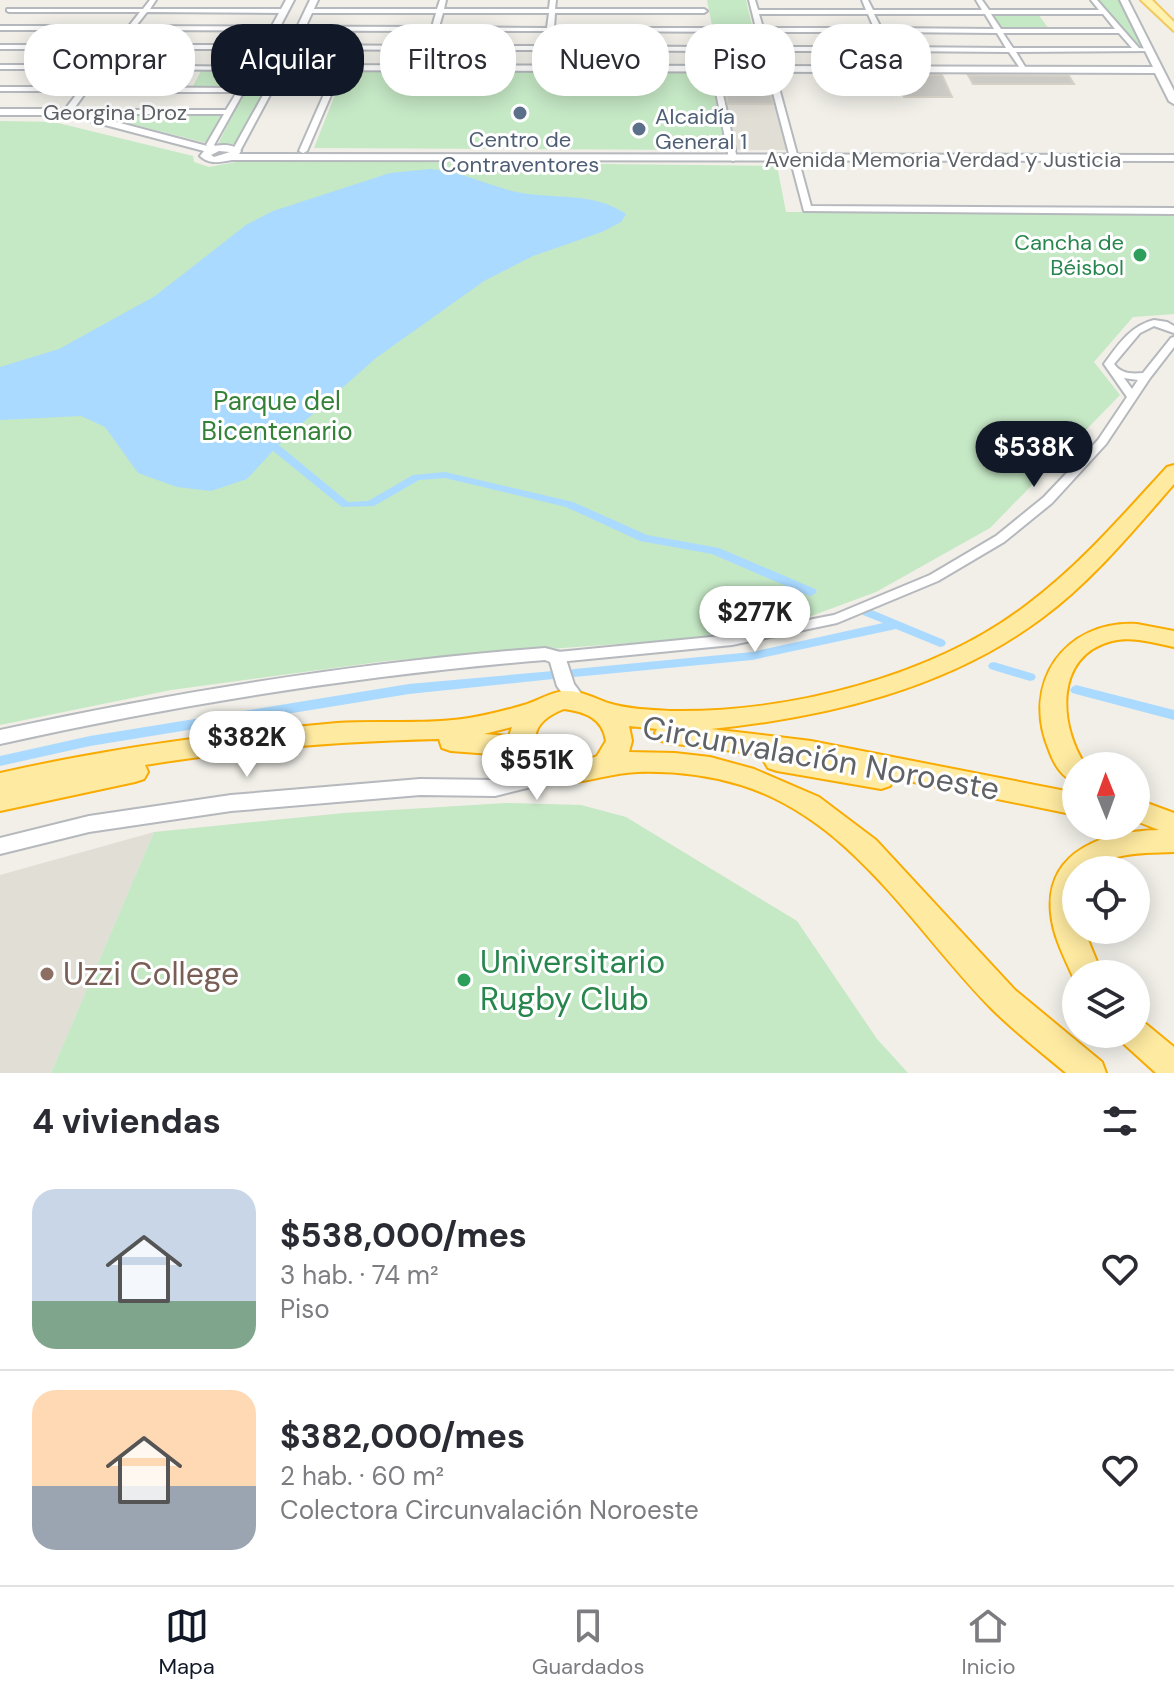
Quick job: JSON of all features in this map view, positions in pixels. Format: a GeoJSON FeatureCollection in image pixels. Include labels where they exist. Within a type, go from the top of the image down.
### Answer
{"type":"FeatureCollection","features":[{"type":"Feature","properties":{"kind":"highway"},"geometry":{"type":"LineString","coordinates":[[0,784],[73,767],[221,743],[347,732],[468,728],[541,708],[571,691],[610,716],[702,721],[866,694],[910,680],[975,650],[1033,614],[1090,563],[1174,471]]}},
{"type":"Feature","properties":{"kind":"highway"},"geometry":{"type":"LineString","coordinates":[[1062,755],[1052,720],[1055,689],[1068,661],[1084,645],[1113,633],[1133,632],[1174,639]]}},
{"type":"Feature","properties":{"kind":"highway"},"geometry":{"type":"LineString","coordinates":[[541,708],[521,734],[523,750],[533,762],[560,773],[590,771],[608,759],[619,740],[610,716]]}},
{"type":"Feature","properties":{"kind":"highway","name":"Circunvalación Noroeste"},"geometry":{"type":"LineString","coordinates":[[610,716],[649,731],[825,753],[1062,801]]}},
{"type":"Feature","properties":{"kind":"highway"},"geometry":{"type":"LineString","coordinates":[[0,800],[120,774],[282,751],[463,740],[523,750]]}},
{"type":"Feature","properties":{"kind":"highway","name":"Circunvalación Noroeste"},"geometry":{"type":"LineString","coordinates":[[608,759],[649,747],[737,754],[1062,815]]}},
{"type":"Feature","properties":{"kind":"highway"},"geometry":{"type":"LineString","coordinates":[[608,759],[714,768],[782,789],[818,809],[849,830],[1004,1000],[1090,1073]]}},
{"type":"Feature","properties":{"kind":"highway"},"geometry":{"type":"LineString","coordinates":[[1150,815],[1174,824]]}},
{"type":"Feature","properties":{"kind":"highway"},"geometry":{"type":"LineString","coordinates":[[1150,820],[1174,824]]}},
{"type":"Feature","properties":{"kind":"highway"},"geometry":{"type":"LineString","coordinates":[[1150,833],[1174,839]]}},
{"type":"Feature","properties":{"kind":"highway"},"geometry":{"type":"LineString","coordinates":[[1081,960],[1064,920],[1063,895],[1080,863],[1101,850],[1125,842],[1174,839]]}},
{"type":"Feature","properties":{"kind":"highway"},"geometry":{"type":"LineString","coordinates":[[1150,1047],[1174,1068]]}},
{"type":"Feature","properties":{"kind":"main road"},"geometry":{"type":"LineString","coordinates":[[1146,0],[1174,28]]}},
{"type":"Feature","properties":{"kind":"main road"},"geometry":{"type":"LineString","coordinates":[[1161,0],[1174,22]]}},
{"type":"Feature","properties":{"kind":"street"},"geometry":{"type":"LineString","coordinates":[[0,19],[19,0]]}},
{"type":"Feature","properties":{"kind":"street"},"geometry":{"type":"LineString","coordinates":[[134,24],[153,0]]}},
{"type":"Feature","properties":{"kind":"street"},"geometry":{"type":"LineString","coordinates":[[277,24],[290,0]]}},
{"type":"Feature","properties":{"kind":"street"},"geometry":{"type":"LineString","coordinates":[[302,24],[314,0]]}},
{"type":"Feature","properties":{"kind":"street"},"geometry":{"type":"LineString","coordinates":[[389,11],[393,0]]}},
{"type":"Feature","properties":{"kind":"street"},"geometry":{"type":"LineString","coordinates":[[436,24],[443,0]]}},
{"type":"Feature","properties":{"kind":"street"},"geometry":{"type":"LineString","coordinates":[[551,24],[553,0]]}},
{"type":"Feature","properties":{"kind":"street"},"geometry":{"type":"LineString","coordinates":[[702,0],[707,24]]}},
{"type":"Feature","properties":{"kind":"street"},"geometry":{"type":"LineString","coordinates":[[752,0],[758,24]]}},
{"type":"Feature","properties":{"kind":"street"},"geometry":{"type":"LineString","coordinates":[[865,0],[875,24]]}},
{"type":"Feature","properties":{"kind":"street"},"geometry":{"type":"LineString","coordinates":[[979,0],[1024,70]]}},
{"type":"Feature","properties":{"kind":"street"},"geometry":{"type":"LineString","coordinates":[[1094,0],[1137,50]]}},
{"type":"Feature","properties":{"kind":"street"},"geometry":{"type":"LineString","coordinates":[[1124,0],[1174,101]]}},
{"type":"Feature","properties":{"kind":"street"},"geometry":{"type":"LineString","coordinates":[[9,10],[284,11]]}},
{"type":"Feature","properties":{"kind":"street"},"geometry":{"type":"LineString","coordinates":[[309,11],[704,11]]}},
{"type":"Feature","properties":{"kind":"street"},"geometry":{"type":"LineString","coordinates":[[755,12],[1104,12]]}},
{"type":"Feature","properties":{"kind":"street"},"geometry":{"type":"LineString","coordinates":[[1040,12],[1054,30]]}},
{"type":"Feature","properties":{"kind":"street"},"geometry":{"type":"LineString","coordinates":[[0,28],[24,28]]}},
{"type":"Feature","properties":{"kind":"street"},"geometry":{"type":"LineString","coordinates":[[931,30],[1120,31]]}},
{"type":"Feature","properties":{"kind":"street"},"geometry":{"type":"LineString","coordinates":[[0,47],[24,47]]}},
{"type":"Feature","properties":{"kind":"street"},"geometry":{"type":"LineString","coordinates":[[931,49],[1149,50]]}},
{"type":"Feature","properties":{"kind":"street"},"geometry":{"type":"LineString","coordinates":[[0,67],[24,67]]}},
{"type":"Feature","properties":{"kind":"street"},"geometry":{"type":"LineString","coordinates":[[195,68],[211,68]]}},
{"type":"Feature","properties":{"kind":"street"},"geometry":{"type":"LineString","coordinates":[[195,78],[201,68]]}},
{"type":"Feature","properties":{"kind":"street"},"geometry":{"type":"LineString","coordinates":[[931,69],[1159,70]]}},
{"type":"Feature","properties":{"kind":"street"},"geometry":{"type":"LineString","coordinates":[[0,89],[24,89]]}},
{"type":"Feature","properties":{"kind":"street"},"geometry":{"type":"LineString","coordinates":[[63,115],[78,96]]}},
{"type":"Feature","properties":{"kind":"street"},"geometry":{"type":"LineString","coordinates":[[211,151],[210,145],[238,96]]}},
{"type":"Feature","properties":{"kind":"street"},"geometry":{"type":"LineString","coordinates":[[235,153],[266,96]]}},
{"type":"Feature","properties":{"kind":"street"},"geometry":{"type":"LineString","coordinates":[[303,151],[327,96]]}},
{"type":"Feature","properties":{"kind":"street"},"geometry":{"type":"LineString","coordinates":[[720,96],[732,156]]}},
{"type":"Feature","properties":{"kind":"street"},"geometry":{"type":"LineString","coordinates":[[777,96],[806,205],[814,210],[1174,211]]}},
{"type":"Feature","properties":{"kind":"street","name":"Georgina Droz"},"geometry":{"type":"LineString","coordinates":[[0,114],[229,112]]}},
{"type":"Feature","properties":{"kind":"street","name":"Avenida Memoria Verdad y Justicia"},"geometry":{"type":"LineString","coordinates":[[63,115],[211,151],[206,158],[213,160],[235,153],[303,151],[732,156]]}},
{"type":"Feature","properties":{"kind":"street","name":"Avenida Memoria Verdad y Justicia"},"geometry":{"type":"LineString","coordinates":[[794,156],[1132,154],[1174,151]]}},
{"type":"Feature","properties":{"kind":"street","name":"Avenida Memoria Verdad y Justicia"},"geometry":{"type":"LineString","coordinates":[[235,153],[1174,158]]}},
{"type":"Feature","properties":{"kind":"street"},"geometry":{"type":"LineString","coordinates":[[1132,397],[1109,364],[1143,324],[1174,320]]}},
{"type":"Feature","properties":{"kind":"street"},"geometry":{"type":"LineString","coordinates":[[1154,321],[1174,330]]}},
{"type":"Feature","properties":{"kind":"street"},"geometry":{"type":"LineString","coordinates":[[0,737],[238,688],[402,666],[545,654],[558,657],[732,640],[837,619],[934,578],[1000,539],[1048,500],[1102,442],[1174,340]]}},
{"type":"Feature","properties":{"kind":"street"},"geometry":{"type":"LineString","coordinates":[[1114,372],[1132,377],[1146,376]]}},
{"type":"Feature","properties":{"kind":"street"},"geometry":{"type":"LineString","coordinates":[[558,657],[571,691]]}},
{"type":"Feature","properties":{"kind":"street"},"geometry":{"type":"LineString","coordinates":[[506,787],[519,776],[523,750]]}},
{"type":"Feature","properties":{"kind":"street"},"geometry":{"type":"LineString","coordinates":[[0,846],[102,822],[275,797],[420,787],[506,787],[560,773]]}},
{"type":"Feature","properties":{"kind":"shaded area"},"geometry":{"type":"Polygon","coordinates":[[[726,104],[774,104],[787,150],[737,150],[726,104]]]}},
{"type":"Feature","properties":{"kind":"shaded area","name":"Uzzi College"},"geometry":{"type":"Polygon","coordinates":[[[154,832],[51,1073],[0,1073],[0,875],[154,832]]]}},
{"type":"Feature","properties":{"kind":"green space"},"geometry":{"type":"Polygon","coordinates":[[[707,0],[746,0],[752,24],[712,24],[707,0]]]}},
{"type":"Feature","properties":{"kind":"green space"},"geometry":{"type":"Polygon","coordinates":[[[1097,0],[1119,0],[1144,50],[1138,50],[1097,0]]]}},
{"type":"Feature","properties":{"kind":"green space"},"geometry":{"type":"Polygon","coordinates":[[[990,14],[1038,14],[1049,29],[1000,29],[990,14]]]}},
{"type":"Feature","properties":{"kind":"green space"},"geometry":{"type":"Polygon","coordinates":[[[202,69],[211,69],[211,88],[195,88],[202,69]]]}},
{"type":"Feature","properties":{"kind":"green space"},"geometry":{"type":"Polygon","coordinates":[[[364,70],[380,70],[380,96],[516,96],[516,71],[532,71],[532,96],[669,96],[669,71],[685,71],[685,96],[715,96],[725,150],[314,148],[335,96],[364,96],[364,70]]]}},
{"type":"Feature","properties":{"kind":"green space"},"geometry":{"type":"Polygon","coordinates":[[[242,96],[262,96],[237,144],[218,144],[242,96]]]}},
{"type":"Feature","properties":{"kind":"green space"},"geometry":{"type":"Polygon","coordinates":[[[89,113],[222,114],[206,143],[89,113]]]}},
{"type":"Feature","properties":{"kind":"green space","name":"Parque del Bicentenario"},"geometry":{"type":"Polygon","coordinates":[[[0,121],[54,122],[193,156],[194,162],[209,167],[247,160],[777,166],[786,212],[1174,213],[1174,314],[1133,317],[1094,362],[1120,395],[990,528],[876,592],[803,619],[714,637],[386,661],[171,690],[0,725],[0,121]]]}},
{"type":"Feature","properties":{"kind":"green space","name":"Universitario Rugby Club"},"geometry":{"type":"Polygon","coordinates":[[[506,803],[581,805],[626,817],[797,921],[877,1039],[908,1073],[51,1073],[154,832],[344,813],[506,803]]]}},
{"type":"Feature","properties":{"kind":"water"},"geometry":{"type":"Polygon","coordinates":[[[430,169],[452,172],[516,192],[600,202],[626,214],[621,222],[602,232],[533,256],[484,281],[376,358],[281,442],[247,479],[211,491],[177,487],[138,473],[105,427],[81,416],[0,420],[0,367],[59,349],[155,296],[246,225],[273,211],[390,173],[430,169]]]}},
{"type":"Feature","properties":{"kind":"building"},"geometry":{"type":"Polygon","coordinates":[[[931,75],[942,75],[952,97],[904,97],[931,96],[931,75]]]}},
{"type":"Feature","properties":{"kind":"building"},"geometry":{"type":"Polygon","coordinates":[[[968,75],[1069,76],[1074,84],[973,84],[968,75]]]}},
{"type":"Feature","properties":{"kind":"building"},"geometry":{"type":"Polygon","coordinates":[[[726,96],[771,96],[773,104],[728,104],[726,96]]]}},
{"type":"Feature","properties":{"kind":"waterway"},"geometry":{"type":"LineString","coordinates":[[265,439],[346,505],[370,504],[417,477],[445,475],[569,504],[644,538],[715,551],[811,592]]}},
{"type":"Feature","properties":{"kind":"waterway"},"geometry":{"type":"LineString","coordinates":[[867,612],[940,643]]}},
{"type":"Feature","properties":{"kind":"waterway"},"geometry":{"type":"LineString","coordinates":[[574,673],[752,656],[895,625]]}},
{"type":"Feature","properties":{"kind":"waterway"},"geometry":{"type":"LineString","coordinates":[[994,666],[1030,677]]}},
{"type":"Feature","properties":{"kind":"waterway"},"geometry":{"type":"LineString","coordinates":[[0,761],[90,741],[409,689],[553,675]]}},
{"type":"Feature","properties":{"kind":"waterway"},"geometry":{"type":"LineString","coordinates":[[1076,690],[1174,715]]}},
{"type":"Feature","properties":{"kind":"place","name":"Centro de Contraventores"},"geometry":{"type":"Point","coordinates":[520,113]}},
{"type":"Feature","properties":{"kind":"place","name":"Alcaidía General 1"},"geometry":{"type":"Point","coordinates":[639,129]}},
{"type":"Feature","properties":{"kind":"place","name":"Cancha de Béisbol"},"geometry":{"type":"Point","coordinates":[1140,255]}},
{"type":"Feature","properties":{"kind":"place","name":"Uzzi College"},"geometry":{"type":"Point","coordinates":[47,974]}},
{"type":"Feature","properties":{"kind":"place","name":"Universitario Rugby Club"},"geometry":{"type":"Point","coordinates":[464,980]}}]}
